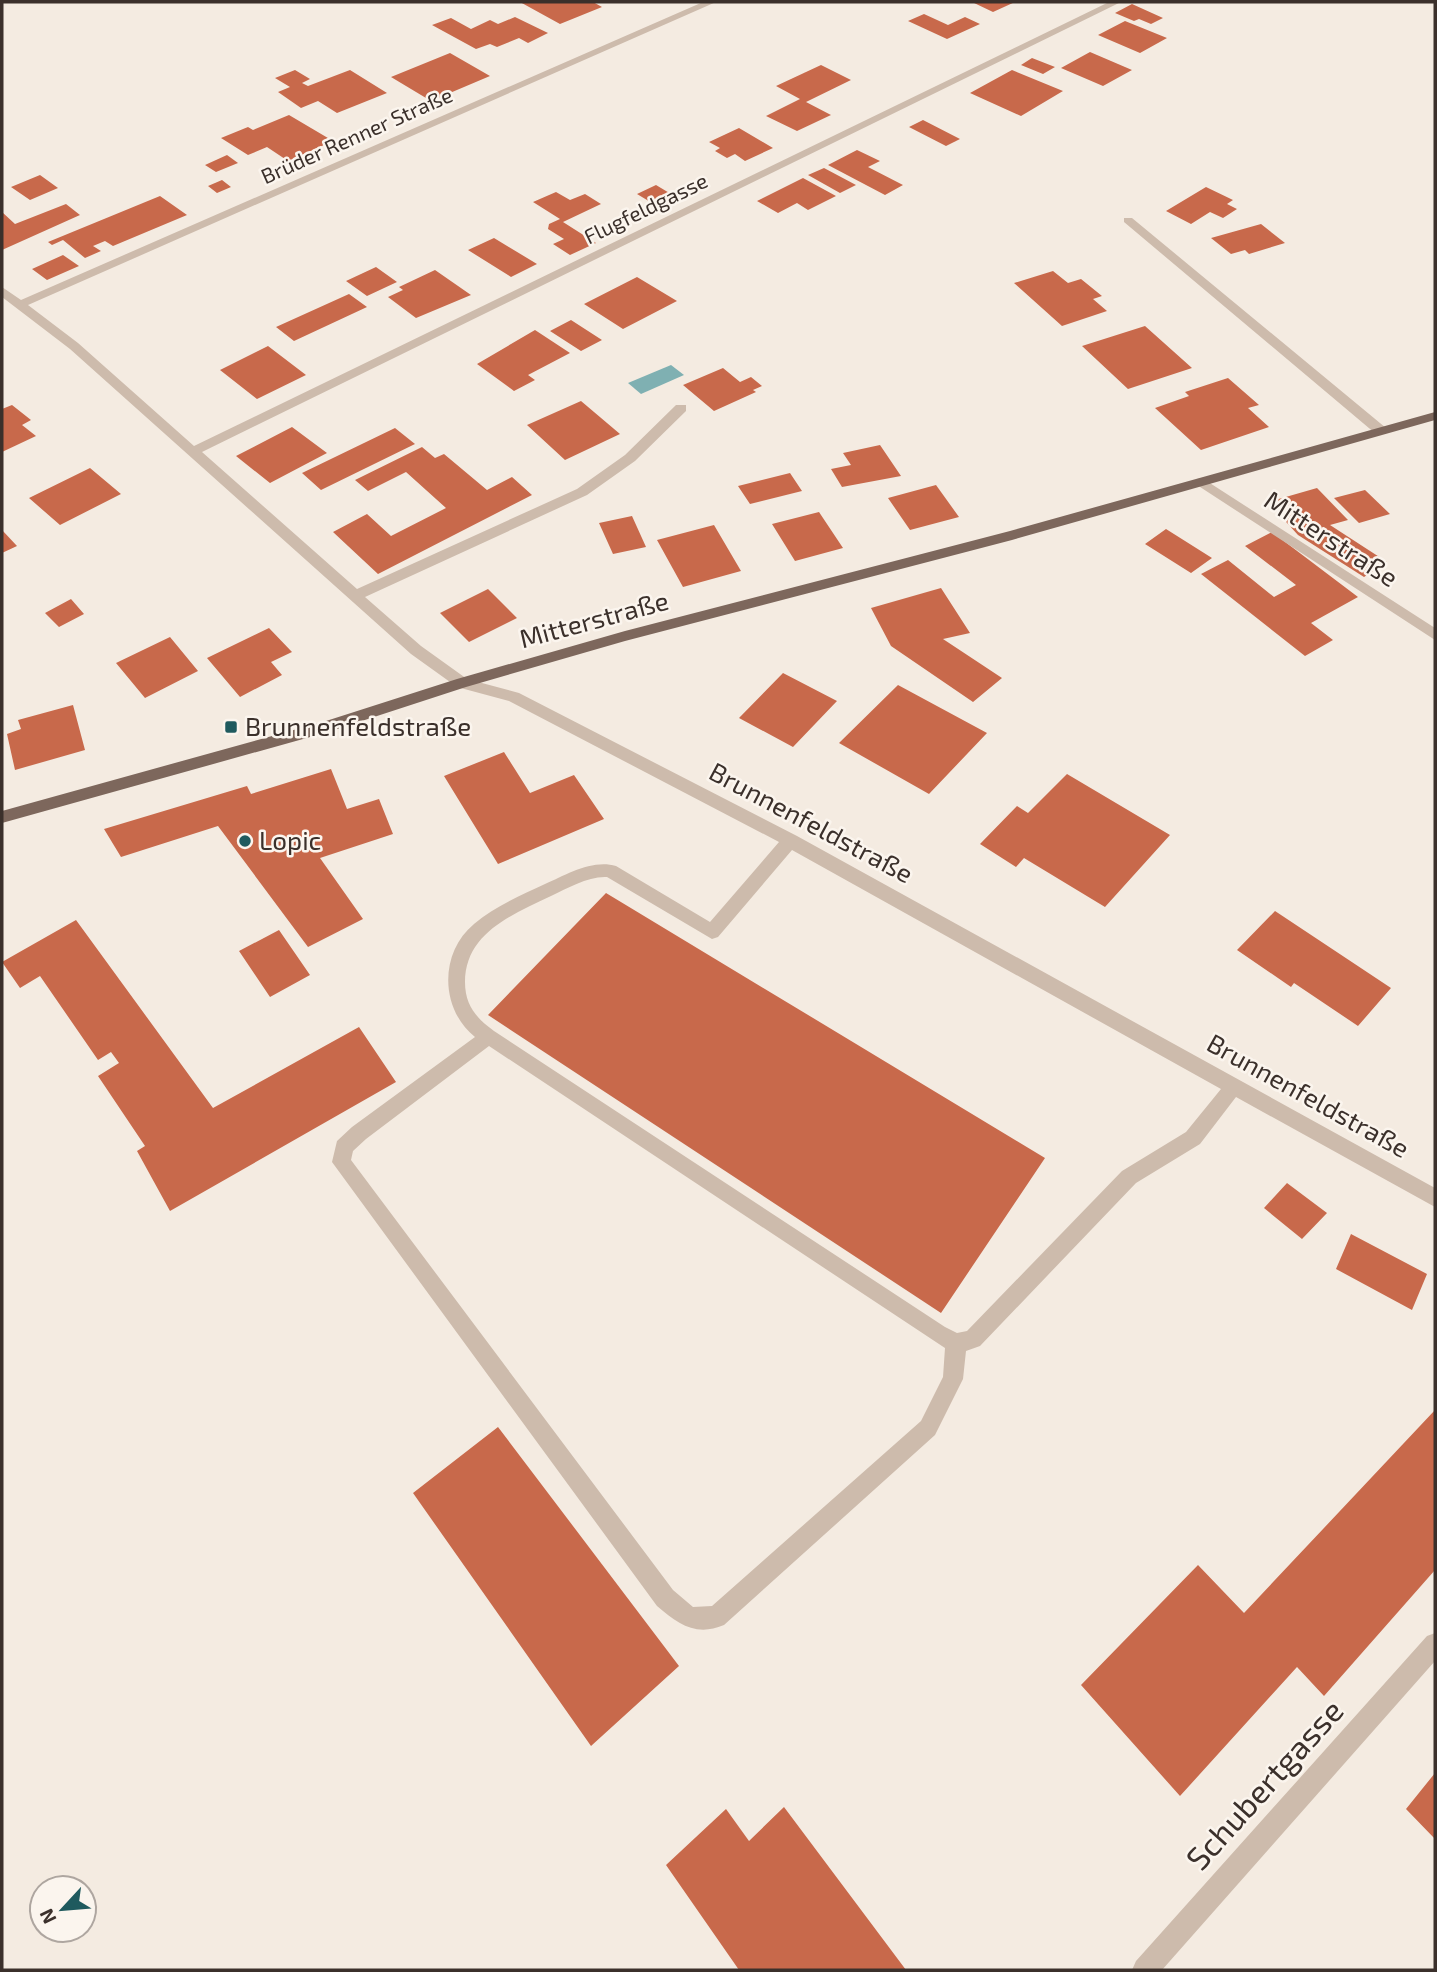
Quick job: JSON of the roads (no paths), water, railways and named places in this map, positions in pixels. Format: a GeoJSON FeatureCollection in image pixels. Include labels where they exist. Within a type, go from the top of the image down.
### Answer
{"type":"FeatureCollection","features":[{"type":"Feature","properties":{"kind":"main road","name":"Mitterstraße"},"geometry":{"type":"LineString","coordinates":[[2,817],[328,726],[462,683],[625,636],[1202,482],[1435,415]]}},
{"type":"Feature","properties":{"kind":"street","name":"Brüder Renner Straße"},"geometry":{"type":"LineString","coordinates":[[19,305],[711,2]]}},
{"type":"Feature","properties":{"kind":"street","name":"Flugfeldgasse"},"geometry":{"type":"LineString","coordinates":[[192,452],[1116,2]]}},
{"type":"Feature","properties":{"kind":"street"},"geometry":{"type":"LineString","coordinates":[[1128,220],[1381,431]]}},
{"type":"Feature","properties":{"kind":"street","name":"Brunnenfeldstraße"},"geometry":{"type":"LineString","coordinates":[[2,291],[74,346],[416,650],[462,683],[514,697],[791,841],[1435,1198]]}},
{"type":"Feature","properties":{"kind":"street"},"geometry":{"type":"LineString","coordinates":[[355,596],[582,492],[630,458],[681,408]]}},
{"type":"Feature","properties":{"kind":"street","name":"Mitterstraße"},"geometry":{"type":"LineString","coordinates":[[1202,482],[1435,635]]}},
{"type":"Feature","properties":{"kind":"street"},"geometry":{"type":"LineString","coordinates":[[791,841],[712,932],[610,871],[598,870],[490,921],[469,939],[461,956],[456,986],[462,1010],[488,1036],[938,1334],[956,1343],[973,1339],[1129,1177],[1193,1138],[1235,1086]]}},
{"type":"Feature","properties":{"kind":"street"},"geometry":{"type":"LineString","coordinates":[[488,1036],[472,1051],[359,1133],[344,1147],[341,1162],[665,1598],[689,1618],[716,1617],[928,1428],[953,1379],[956,1343]]}},
{"type":"Feature","properties":{"kind":"street","name":"Schubertgasse"},"geometry":{"type":"LineString","coordinates":[[1145,1970],[1435,1644]]}},
{"type":"Feature","properties":{"kind":"water"},"geometry":{"type":"Polygon","coordinates":[[[671,365],[684,375],[641,394],[628,383],[671,365]]]}},
{"type":"Feature","properties":{"kind":"place","name":"Brunnenfeldstraße"},"geometry":{"type":"Point","coordinates":[231,727]}},
{"type":"Feature","properties":{"kind":"place","name":"Lopic"},"geometry":{"type":"Point","coordinates":[245,841]}}]}
